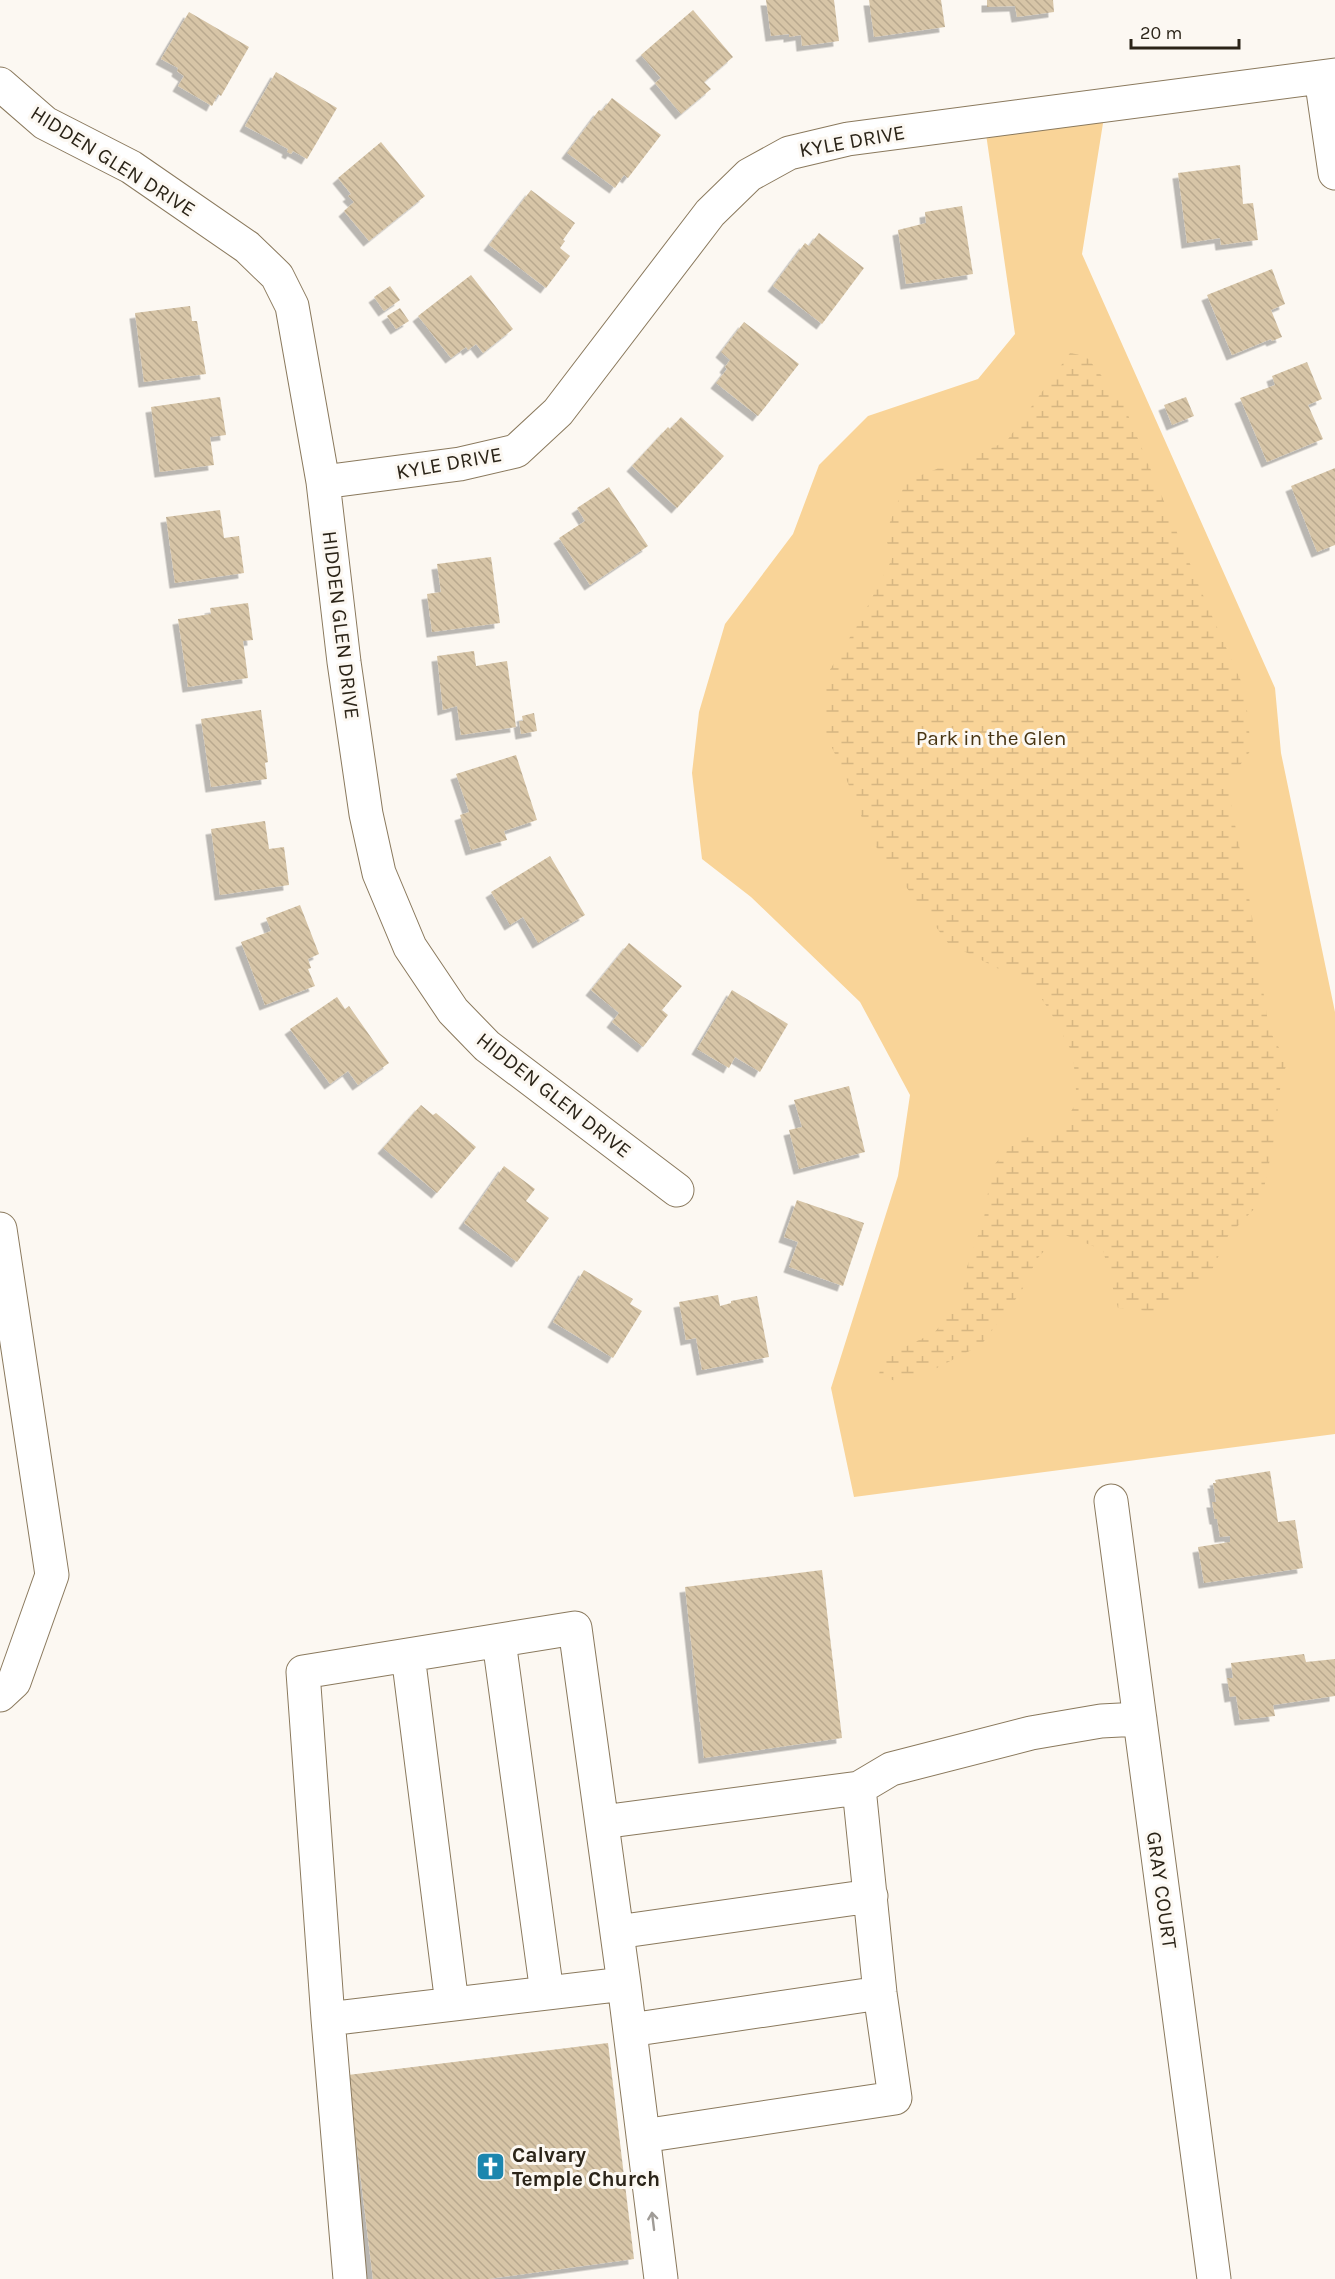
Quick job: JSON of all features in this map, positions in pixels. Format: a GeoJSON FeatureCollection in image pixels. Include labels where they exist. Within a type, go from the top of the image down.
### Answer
{"type":"FeatureCollection","features":[{"type":"Feature","properties":{"kind":"street"},"geometry":{"type":"LineString","coordinates":[[1328,76],[1335,173]]}},
{"type":"Feature","properties":{"kind":"street","name":"KYLE DRIVE"},"geometry":{"type":"LineString","coordinates":[[323,482],[460,464],[516,451],[558,412],[710,213],[749,175],[789,153],[849,139],[1328,76]]}},
{"type":"Feature","properties":{"kind":"street","name":"HIDDEN GLEN DRIVE"},"geometry":{"type":"LineString","coordinates":[[0,84],[45,123],[131,167],[247,247],[277,276],[292,306],[323,482],[344,662],[366,814],[379,873],[410,947],[453,1011],[487,1046],[677,1190]]}},
{"type":"Feature","properties":{"kind":"street"},"geometry":{"type":"LineString","coordinates":[[0,1229],[52,1575],[14,1682],[0,1695]]}},
{"type":"Feature","properties":{"kind":"street","name":"GRAY COURT"},"geometry":{"type":"LineString","coordinates":[[1111,1501],[1214,2279]]}},
{"type":"Feature","properties":{"kind":"street"},"geometry":{"type":"LineString","coordinates":[[350,2279],[328,2019],[303,1672],[575,1628],[624,1984],[660,2279]]}},
{"type":"Feature","properties":{"kind":"street"},"geometry":{"type":"LineString","coordinates":[[499,1641],[547,1993]]}},
{"type":"Feature","properties":{"kind":"street"},"geometry":{"type":"LineString","coordinates":[[408,1655],[452,2004]]}},
{"type":"Feature","properties":{"kind":"street"},"geometry":{"type":"LineString","coordinates":[[602,1822],[859,1788],[891,1769],[1031,1732],[1101,1721],[1140,1719]]}},
{"type":"Feature","properties":{"kind":"street"},"geometry":{"type":"LineString","coordinates":[[643,2136],[895,2098],[880,1992],[859,1788]]}},
{"type":"Feature","properties":{"kind":"street"},"geometry":{"type":"LineString","coordinates":[[617,1932],[871,1896]]}},
{"type":"Feature","properties":{"kind":"street"},"geometry":{"type":"LineString","coordinates":[[328,2019],[624,1984]]}},
{"type":"Feature","properties":{"kind":"street"},"geometry":{"type":"LineString","coordinates":[[630,2030],[880,1992]]}},
{"type":"Feature","properties":{"kind":"green space","name":"Park in the Glen"},"geometry":{"type":"Polygon","coordinates":[[[1104,117],[1082,254],[1275,688],[1281,753],[1335,1012],[1335,1434],[854,1497],[831,1388],[898,1176],[910,1095],[860,1002],[751,897],[702,859],[692,773],[699,712],[725,624],[793,534],[819,465],[868,416],[978,379],[1015,334],[986,134],[1104,117]]]}},
{"type":"Feature","properties":{"kind":"green space"},"geometry":{"type":"Polygon","coordinates":[[[1070,353],[1086,356],[1123,403],[1245,690],[1251,750],[1227,783],[1249,897],[1269,1029],[1287,1063],[1281,1081],[1274,1140],[1264,1188],[1257,1206],[1228,1236],[1212,1270],[1154,1312],[1118,1308],[1103,1250],[1060,1233],[1037,1259],[1021,1292],[981,1345],[906,1384],[879,1376],[881,1358],[934,1333],[962,1300],[967,1267],[984,1218],[992,1167],[1018,1139],[1058,1132],[1077,1102],[1073,1054],[1034,987],[948,943],[871,840],[826,735],[824,696],[828,673],[861,619],[892,559],[885,535],[906,481],[1006,442],[1070,353]]]}},
{"type":"Feature","properties":{"kind":"building"},"geometry":{"type":"Polygon","coordinates":[[[766,0],[834,0],[839,41],[802,46],[801,35],[771,36],[766,0]]]}},
{"type":"Feature","properties":{"kind":"building"},"geometry":{"type":"Polygon","coordinates":[[[869,0],[941,0],[945,27],[874,37],[869,0]]]}},
{"type":"Feature","properties":{"kind":"building"},"geometry":{"type":"Polygon","coordinates":[[[987,0],[1053,0],[1054,12],[1017,17],[1015,6],[987,7],[987,0]]]}},
{"type":"Feature","properties":{"kind":"building"},"geometry":{"type":"Polygon","coordinates":[[[693,10],[733,57],[704,82],[711,89],[681,114],[655,83],[661,78],[641,55],[693,10]]]}},
{"type":"Feature","properties":{"kind":"building"},"geometry":{"type":"Polygon","coordinates":[[[189,12],[249,47],[221,96],[218,94],[212,106],[178,86],[184,76],[177,71],[178,68],[161,59],[189,12]]]}},
{"type":"Feature","properties":{"kind":"building"},"geometry":{"type":"Polygon","coordinates":[[[276,72],[337,108],[307,159],[293,151],[291,154],[287,152],[288,149],[245,126],[276,72]]]}},
{"type":"Feature","properties":{"kind":"building"},"geometry":{"type":"Polygon","coordinates":[[[612,98],[661,135],[628,178],[624,175],[615,188],[567,153],[599,110],[602,111],[612,98]]]}},
{"type":"Feature","properties":{"kind":"building"},"geometry":{"type":"Polygon","coordinates":[[[381,142],[425,196],[369,241],[344,211],[354,202],[348,196],[351,194],[338,178],[381,142]]]}},
{"type":"Feature","properties":{"kind":"building"},"geometry":{"type":"Polygon","coordinates":[[[1240,165],[1243,204],[1253,203],[1258,240],[1221,245],[1220,238],[1187,243],[1178,173],[1240,165]]]}},
{"type":"Feature","properties":{"kind":"building"},"geometry":{"type":"Polygon","coordinates":[[[531,190],[575,223],[560,248],[570,256],[546,288],[489,245],[531,190]]]}},
{"type":"Feature","properties":{"kind":"building"},"geometry":{"type":"Polygon","coordinates":[[[962,206],[973,274],[906,284],[898,230],[926,223],[925,212],[962,206]]]}},
{"type":"Feature","properties":{"kind":"building"},"geometry":{"type":"Polygon","coordinates":[[[819,233],[864,268],[822,324],[773,286],[805,243],[809,246],[819,233]]]}},
{"type":"Feature","properties":{"kind":"building"},"geometry":{"type":"Polygon","coordinates":[[[1272,269],[1285,304],[1271,310],[1282,337],[1272,341],[1271,339],[1232,355],[1207,295],[1272,269]]]}},
{"type":"Feature","properties":{"kind":"building"},"geometry":{"type":"Polygon","coordinates":[[[471,275],[513,329],[483,353],[476,344],[468,350],[466,347],[451,358],[418,316],[471,275]]]}},
{"type":"Feature","properties":{"kind":"building"},"geometry":{"type":"Polygon","coordinates":[[[390,286],[400,300],[384,311],[374,297],[390,286]]]}},
{"type":"Feature","properties":{"kind":"building"},"geometry":{"type":"Polygon","coordinates":[[[190,306],[192,321],[197,321],[206,374],[144,382],[135,313],[190,306]]]}},
{"type":"Feature","properties":{"kind":"building"},"geometry":{"type":"Polygon","coordinates":[[[400,308],[409,321],[396,329],[387,316],[400,308]]]}},
{"type":"Feature","properties":{"kind":"building"},"geometry":{"type":"Polygon","coordinates":[[[744,322],[799,364],[758,416],[716,383],[727,369],[725,367],[730,360],[721,352],[744,322]]]}},
{"type":"Feature","properties":{"kind":"building"},"geometry":{"type":"Polygon","coordinates":[[[1307,362],[1322,399],[1308,405],[1323,439],[1267,462],[1240,398],[1275,385],[1272,376],[1307,362]]]}},
{"type":"Feature","properties":{"kind":"building"},"geometry":{"type":"Polygon","coordinates":[[[220,397],[226,435],[210,437],[214,465],[160,472],[151,407],[220,397]]]}},
{"type":"Feature","properties":{"kind":"building"},"geometry":{"type":"Polygon","coordinates":[[[1186,397],[1194,416],[1172,425],[1164,405],[1186,397]]]}},
{"type":"Feature","properties":{"kind":"building"},"geometry":{"type":"Polygon","coordinates":[[[681,417],[724,456],[677,508],[632,466],[668,427],[670,429],[681,417]]]}},
{"type":"Feature","properties":{"kind":"building"},"geometry":{"type":"Polygon","coordinates":[[[1335,468],[1335,545],[1317,552],[1291,486],[1335,468]]]}},
{"type":"Feature","properties":{"kind":"building"},"geometry":{"type":"Polygon","coordinates":[[[609,487],[648,546],[590,585],[559,538],[585,521],[577,508],[609,487]]]}},
{"type":"Feature","properties":{"kind":"building"},"geometry":{"type":"Polygon","coordinates":[[[220,510],[224,538],[239,536],[244,573],[175,583],[166,517],[220,510]]]}},
{"type":"Feature","properties":{"kind":"building"},"geometry":{"type":"Polygon","coordinates":[[[491,557],[500,623],[432,632],[427,594],[441,592],[437,564],[491,557]]]}},
{"type":"Feature","properties":{"kind":"building"},"geometry":{"type":"Polygon","coordinates":[[[248,603],[253,640],[243,641],[248,678],[188,687],[178,619],[211,614],[210,608],[248,603]]]}},
{"type":"Feature","properties":{"kind":"building"},"geometry":{"type":"Polygon","coordinates":[[[474,651],[476,666],[507,661],[516,727],[461,735],[457,706],[443,710],[437,656],[474,651]]]}},
{"type":"Feature","properties":{"kind":"building"},"geometry":{"type":"Polygon","coordinates":[[[261,710],[268,762],[265,763],[267,779],[211,787],[201,719],[261,710]]]}},
{"type":"Feature","properties":{"kind":"building"},"geometry":{"type":"Polygon","coordinates":[[[534,713],[537,731],[521,734],[519,721],[523,721],[522,716],[534,713]]]}},
{"type":"Feature","properties":{"kind":"building"},"geometry":{"type":"Polygon","coordinates":[[[516,755],[537,820],[504,831],[507,840],[471,850],[460,815],[469,812],[456,774],[516,755]]]}},
{"type":"Feature","properties":{"kind":"building"},"geometry":{"type":"Polygon","coordinates":[[[265,821],[269,849],[284,847],[289,885],[220,895],[211,829],[265,821]]]}},
{"type":"Feature","properties":{"kind":"building"},"geometry":{"type":"Polygon","coordinates":[[[550,856],[585,915],[538,943],[523,917],[510,925],[491,892],[550,856]]]}},
{"type":"Feature","properties":{"kind":"building"},"geometry":{"type":"Polygon","coordinates":[[[300,905],[319,954],[308,959],[311,968],[308,969],[315,986],[265,1005],[241,942],[271,931],[266,918],[300,905]]]}},
{"type":"Feature","properties":{"kind":"building"},"geometry":{"type":"Polygon","coordinates":[[[629,943],[682,986],[662,1010],[668,1015],[643,1047],[612,1022],[619,1013],[591,990],[629,943]]]}},
{"type":"Feature","properties":{"kind":"building"},"geometry":{"type":"Polygon","coordinates":[[[732,990],[788,1024],[760,1072],[735,1057],[729,1068],[697,1049],[732,990]]]}},
{"type":"Feature","properties":{"kind":"building"},"geometry":{"type":"Polygon","coordinates":[[[337,997],[345,1009],[349,1006],[389,1063],[358,1085],[348,1071],[330,1084],[290,1029],[337,997]]]}},
{"type":"Feature","properties":{"kind":"building"},"geometry":{"type":"Polygon","coordinates":[[[849,1086],[865,1152],[799,1169],[789,1130],[802,1127],[794,1100],[849,1086]]]}},
{"type":"Feature","properties":{"kind":"building"},"geometry":{"type":"Polygon","coordinates":[[[421,1105],[433,1115],[436,1113],[476,1147],[437,1193],[383,1148],[421,1105]]]}},
{"type":"Feature","properties":{"kind":"building"},"geometry":{"type":"Polygon","coordinates":[[[504,1166],[535,1189],[526,1201],[549,1218],[517,1262],[464,1223],[504,1166]]]}},
{"type":"Feature","properties":{"kind":"building"},"geometry":{"type":"Polygon","coordinates":[[[797,1200],[864,1223],[843,1286],[789,1267],[798,1242],[784,1237],[797,1200]]]}},
{"type":"Feature","properties":{"kind":"building"},"geometry":{"type":"Polygon","coordinates":[[[584,1270],[633,1299],[630,1304],[642,1311],[613,1358],[553,1322],[584,1270]]]}},
{"type":"Feature","properties":{"kind":"building"},"geometry":{"type":"Polygon","coordinates":[[[718,1295],[720,1306],[731,1303],[731,1301],[757,1296],[769,1357],[702,1370],[696,1338],[686,1340],[679,1302],[718,1295]]]}},
{"type":"Feature","properties":{"kind":"building"},"geometry":{"type":"Polygon","coordinates":[[[1270,1471],[1278,1522],[1295,1520],[1303,1568],[1204,1583],[1198,1547],[1230,1542],[1230,1536],[1220,1537],[1212,1502],[1216,1502],[1213,1483],[1216,1483],[1215,1480],[1270,1471]]]}},
{"type":"Feature","properties":{"kind":"building"},"geometry":{"type":"Polygon","coordinates":[[[822,1570],[842,1738],[704,1758],[685,1587],[822,1570]]]}},
{"type":"Feature","properties":{"kind":"building"},"geometry":{"type":"Polygon","coordinates":[[[1304,1654],[1306,1662],[1335,1659],[1335,1696],[1273,1705],[1275,1716],[1240,1720],[1236,1696],[1230,1697],[1227,1678],[1233,1678],[1231,1663],[1304,1654]]]}},
{"type":"Feature","properties":{"kind":"building","name":"Calvary Temple Church"},"geometry":{"type":"Polygon","coordinates":[[[608,2043],[634,2259],[488,2279],[373,2279],[348,2075],[608,2043]]]}},
{"type":"Feature","properties":{"kind":"place","name":"Calvary Temple Church"},"geometry":{"type":"Point","coordinates":[491,2167]}}]}
